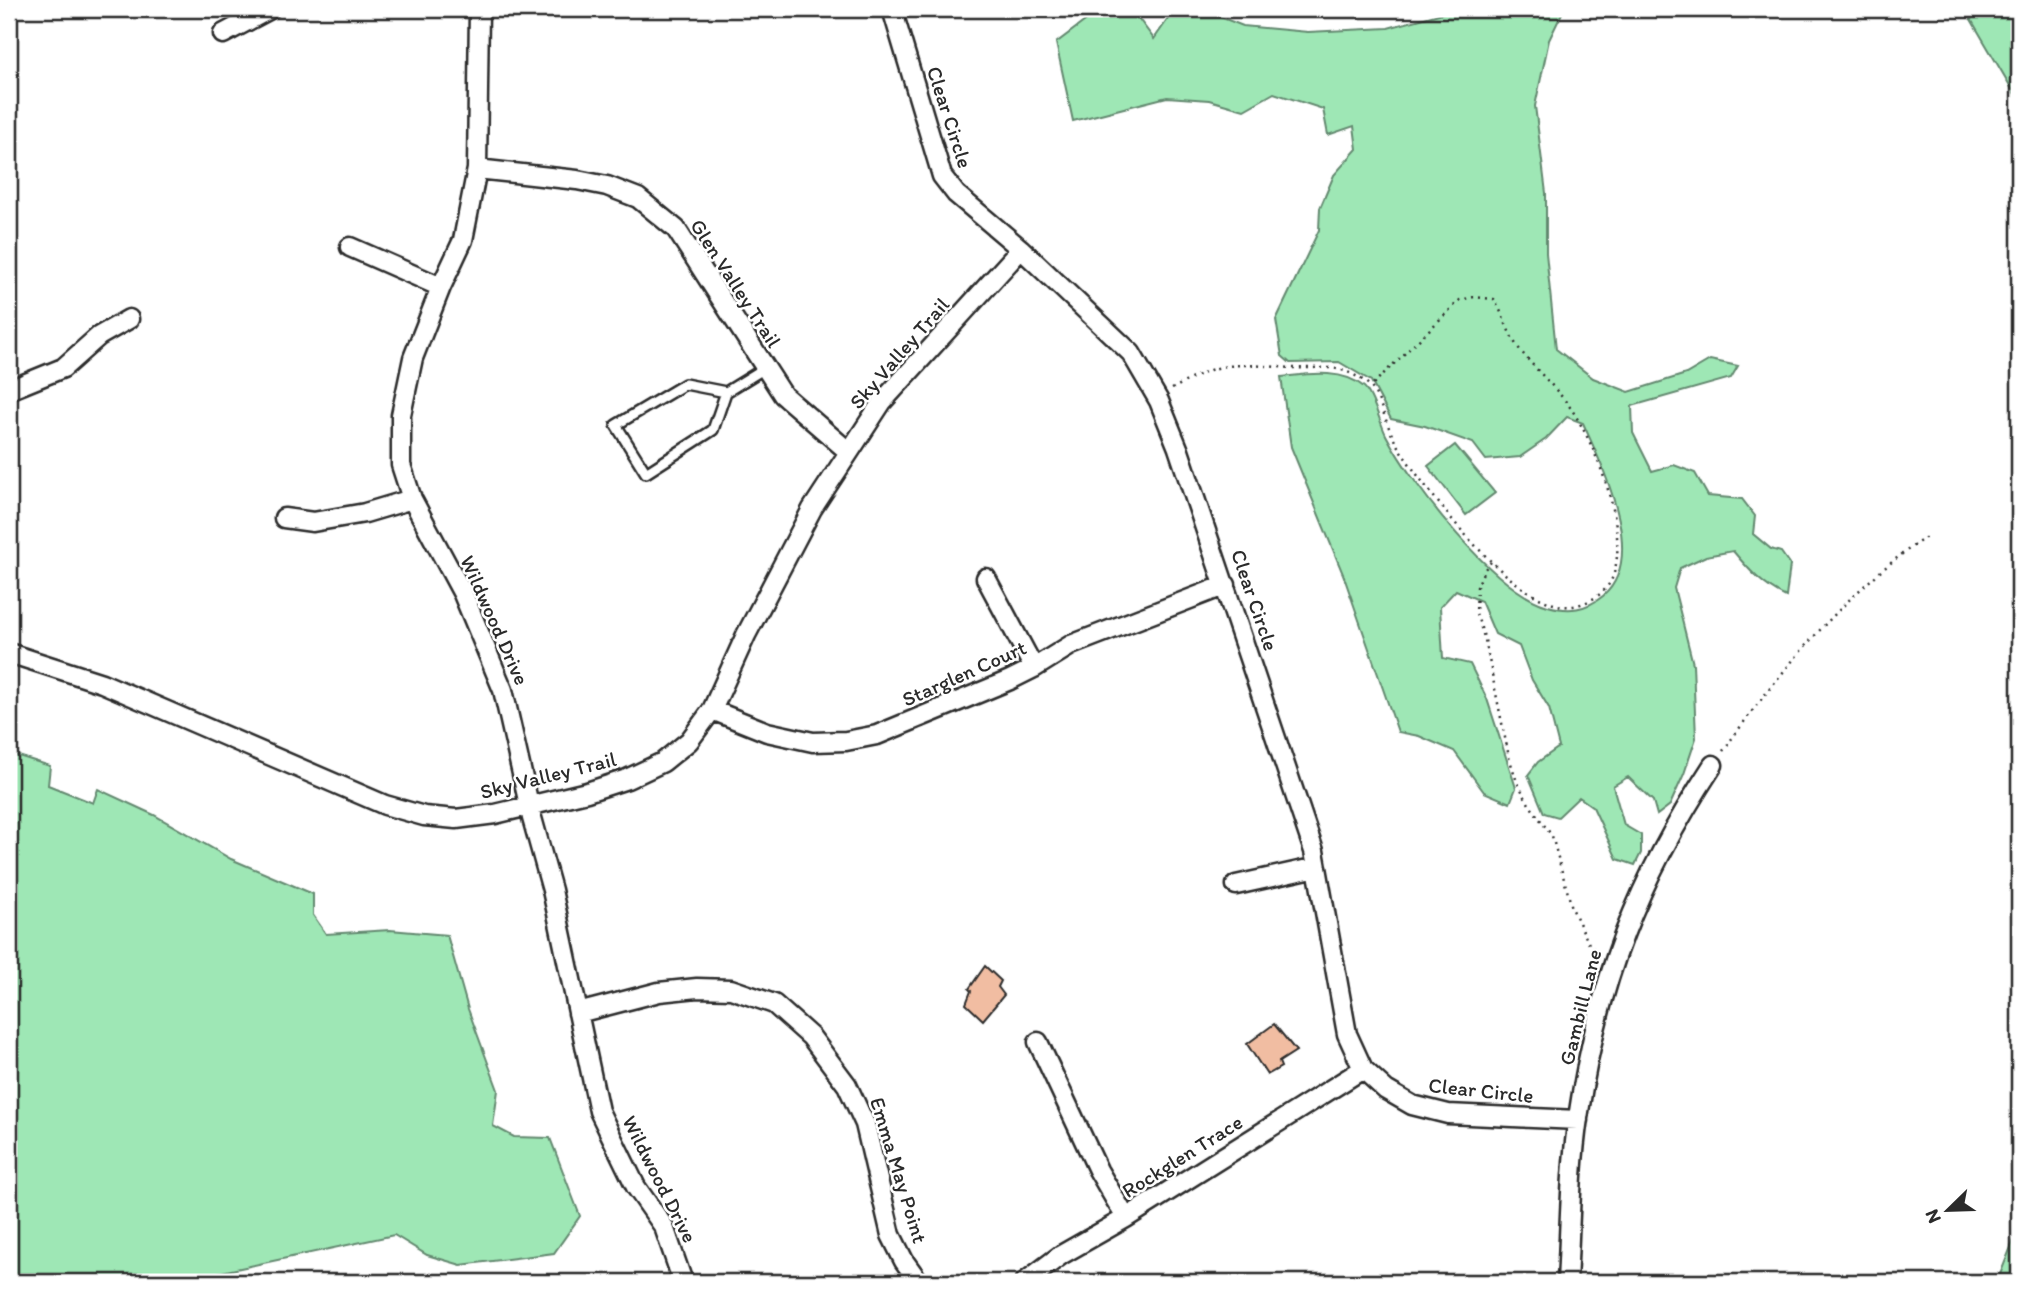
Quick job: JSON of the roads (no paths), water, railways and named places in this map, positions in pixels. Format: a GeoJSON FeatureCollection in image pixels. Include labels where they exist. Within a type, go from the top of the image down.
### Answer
{"type":"FeatureCollection","features":[{"type":"Feature","properties":{"kind":"street"},"geometry":{"type":"LineString","coordinates":[[223,34],[270,9]]}},
{"type":"Feature","properties":{"kind":"street","name":"Wildwood Drive"},"geometry":{"type":"LineString","coordinates":[[479,9],[477,169],[463,240],[441,286],[413,358],[401,415],[401,465],[412,499],[463,594],[503,690],[552,890],[599,1111],[636,1187],[664,1227],[683,1282]]}},
{"type":"Feature","properties":{"kind":"street","name":"Clear Circle"},"geometry":{"type":"LineString","coordinates":[[892,9],[942,176],[956,194],[1021,250],[1131,353],[1159,401],[1176,441],[1226,585],[1314,852],[1348,1034],[1363,1069],[1386,1090],[1412,1105],[1448,1114],[1578,1121]]}},
{"type":"Feature","properties":{"kind":"street","name":"Glen Valley Trail"},"geometry":{"type":"LineString","coordinates":[[477,169],[577,180],[607,186],[638,198],[676,229],[783,395],[849,452]]}},
{"type":"Feature","properties":{"kind":"street"},"geometry":{"type":"LineString","coordinates":[[350,247],[441,286]]}},
{"type":"Feature","properties":{"kind":"street","name":"Sky Valley Trail"},"geometry":{"type":"LineString","coordinates":[[9,653],[102,683],[385,805],[424,816],[456,819],[495,814],[587,792],[627,779],[663,762],[689,741],[712,710],[746,635],[812,509],[882,402],[1021,250]]}},
{"type":"Feature","properties":{"kind":"street"},"geometry":{"type":"LineString","coordinates":[[9,390],[63,368],[99,336],[129,319]]}},
{"type":"Feature","properties":{"kind":"street"},"geometry":{"type":"LineString","coordinates":[[284,518],[313,522],[365,513],[412,499]]}},
{"type":"Feature","properties":{"kind":"street"},"geometry":{"type":"LineString","coordinates":[[986,578],[1034,668]]}},
{"type":"Feature","properties":{"kind":"street","name":"Starglen Court"},"geometry":{"type":"LineString","coordinates":[[712,710],[767,732],[813,742],[846,741],[877,735],[1034,668],[1071,645],[1226,585]]}},
{"type":"Feature","properties":{"kind":"street","name":"Gambill Lane"},"geometry":{"type":"LineString","coordinates":[[1567,1282],[1578,1121],[1594,1026],[1631,912],[1684,810],[1713,765]]}},
{"type":"Feature","properties":{"kind":"street"},"geometry":{"type":"LineString","coordinates":[[1236,885],[1317,867]]}},
{"type":"Feature","properties":{"kind":"street","name":"Emma May Point"},"geometry":{"type":"LineString","coordinates":[[578,1013],[659,992],[697,988],[731,989],[774,1004],[812,1039],[847,1085],[865,1124],[891,1235],[904,1261],[919,1282]]}},
{"type":"Feature","properties":{"kind":"street"},"geometry":{"type":"LineString","coordinates":[[1038,1042],[1098,1170],[1126,1218]]}},
{"type":"Feature","properties":{"kind":"street","name":"Rockglen Trace"},"geometry":{"type":"LineString","coordinates":[[1025,1282],[1060,1255],[1126,1218],[1363,1069]]}},
{"type":"Feature","properties":{"kind":"lane"},"geometry":{"type":"LineString","coordinates":[[726,392],[685,384],[616,425],[646,473],[713,430],[726,392],[765,368]]}}]}
